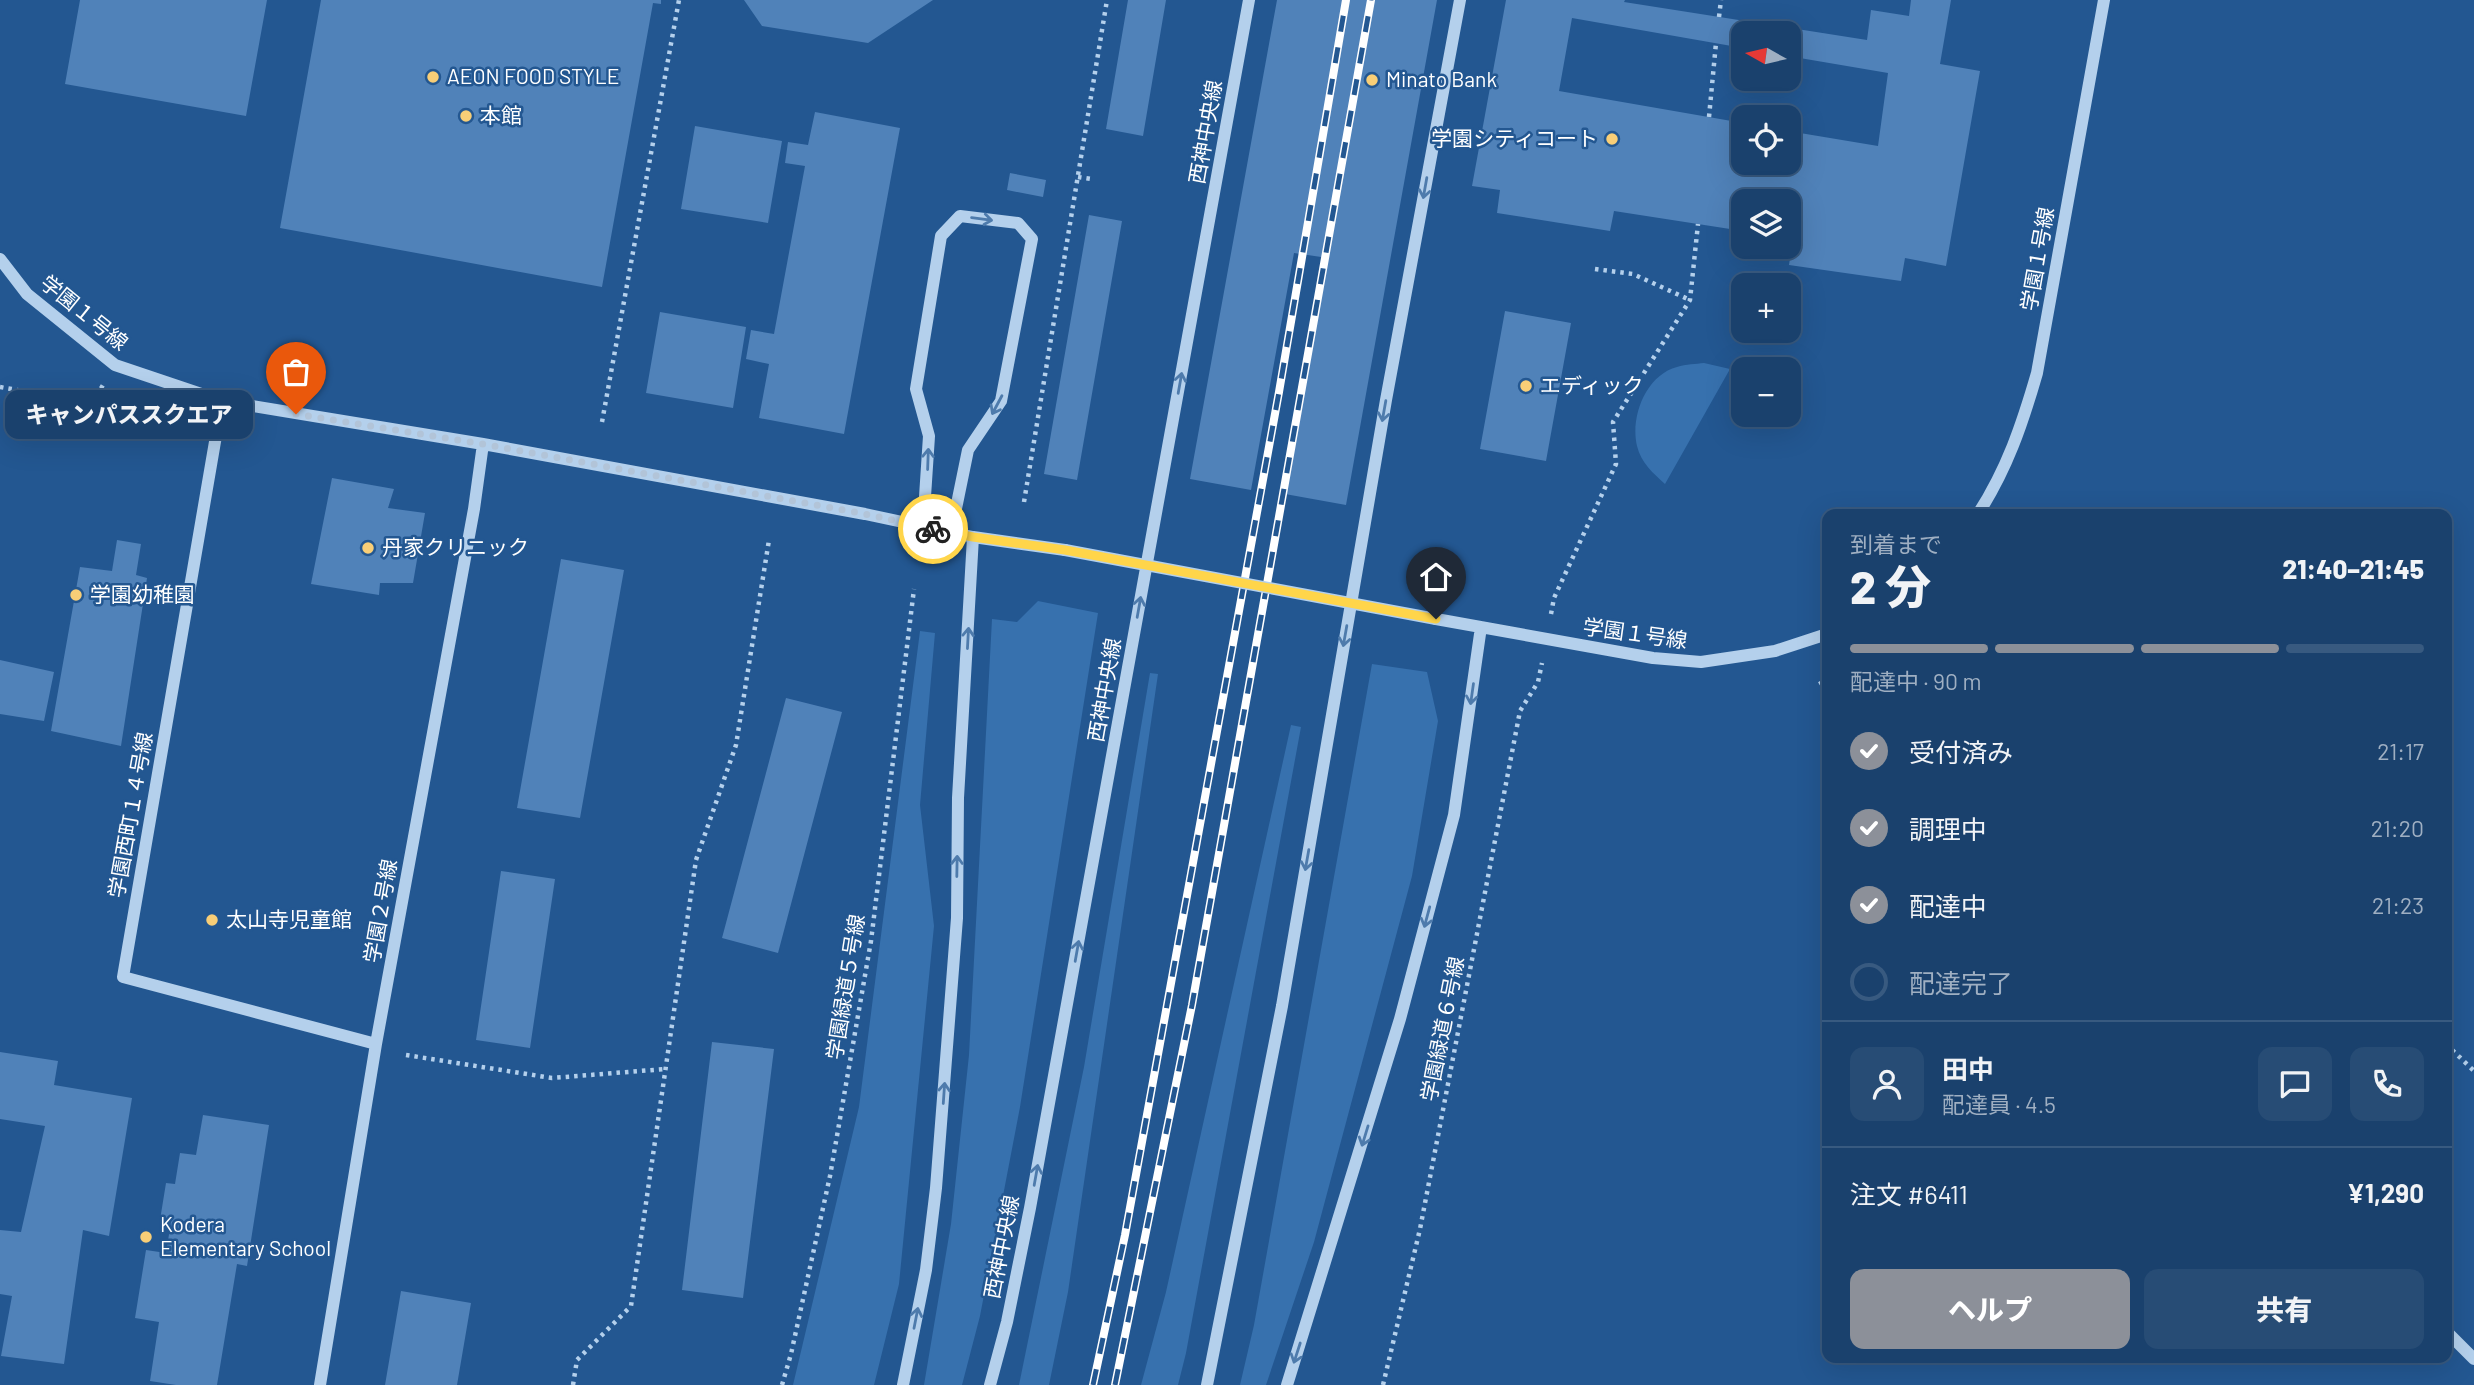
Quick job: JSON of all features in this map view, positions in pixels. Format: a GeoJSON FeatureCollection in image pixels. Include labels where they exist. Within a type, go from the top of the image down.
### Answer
{"type":"FeatureCollection","features":[{"type":"Feature","properties":{"kind":"street","name":"西神中央線"},"geometry":{"type":"LineString","coordinates":[[990,1385],[1007,1322],[1033,1195],[1249,0]]}},
{"type":"Feature","properties":{"kind":"street"},"geometry":{"type":"LineString","coordinates":[[1207,1385],[1282,1006],[1386,400],[1460,0]]}},
{"type":"Feature","properties":{"kind":"street","name":"学園１号線"},"geometry":{"type":"LineString","coordinates":[[1981,509],[1997,485],[2020,431],[2037,373],[2104,0]]}},
{"type":"Feature","properties":{"kind":"street"},"geometry":{"type":"LineString","coordinates":[[923,527],[929,436],[916,388],[941,236],[960,216],[1017,223],[1032,239],[1001,401],[968,450],[951,533]]}},
{"type":"Feature","properties":{"kind":"street","name":"学園１号線"},"geometry":{"type":"LineString","coordinates":[[0,259],[27,294],[115,365],[222,401],[483,444],[865,514],[951,533],[1065,550],[1653,658],[1701,662],[1775,651],[1822,636]]}},
{"type":"Feature","properties":{"kind":"street","name":"学園西町１４号線"},"geometry":{"type":"LineString","coordinates":[[222,401],[123,978],[376,1044]]}},
{"type":"Feature","properties":{"kind":"street","name":"学園２号線"},"geometry":{"type":"LineString","coordinates":[[320,1385],[376,1044],[474,509],[483,444]]}},
{"type":"Feature","properties":{"kind":"street"},"geometry":{"type":"LineString","coordinates":[[902,1385],[926,1270],[936,1188],[957,918],[958,798],[973,537]]}},
{"type":"Feature","properties":{"kind":"street"},"geometry":{"type":"LineString","coordinates":[[1287,1385],[1400,1019],[1454,815],[1481,626]]}},
{"type":"Feature","properties":{"kind":"street"},"geometry":{"type":"LineString","coordinates":[[2452,1337],[2474,1359]]}},
{"type":"Feature","properties":{"kind":"path"},"geometry":{"type":"LineString","coordinates":[[602,422],[679,0]]}},
{"type":"Feature","properties":{"kind":"path"},"geometry":{"type":"LineString","coordinates":[[1024,502],[1107,0]]}},
{"type":"Feature","properties":{"kind":"path"},"geometry":{"type":"LineString","coordinates":[[1719,17],[1721,0]]}},
{"type":"Feature","properties":{"kind":"path"},"geometry":{"type":"LineString","coordinates":[[1709,117],[1716,43]]}},
{"type":"Feature","properties":{"kind":"path"},"geometry":{"type":"LineString","coordinates":[[1078,177],[1091,179]]}},
{"type":"Feature","properties":{"kind":"path"},"geometry":{"type":"LineString","coordinates":[[1554,598],[1616,464],[1613,422],[1690,300],[1698,224]]}},
{"type":"Feature","properties":{"kind":"path"},"geometry":{"type":"LineString","coordinates":[[1595,269],[1633,274],[1690,300]]}},
{"type":"Feature","properties":{"kind":"path"},"geometry":{"type":"LineString","coordinates":[[0,387],[92,403],[115,365]]}},
{"type":"Feature","properties":{"kind":"path"},"geometry":{"type":"LineString","coordinates":[[573,1385],[577,1360],[631,1306],[696,860],[736,745],[769,540]]}},
{"type":"Feature","properties":{"kind":"path","name":"学園緑道５号線"},"geometry":{"type":"LineString","coordinates":[[782,1385],[831,1176],[871,941],[914,589]]}},
{"type":"Feature","properties":{"kind":"path","name":"学園緑道６号線"},"geometry":{"type":"LineString","coordinates":[[1383,1385],[1423,1216],[1520,711],[1538,682]]}},
{"type":"Feature","properties":{"kind":"path"},"geometry":{"type":"LineString","coordinates":[[2452,1050],[2474,1071]]}},
{"type":"Feature","properties":{"kind":"path"},"geometry":{"type":"LineString","coordinates":[[406,1055],[552,1078],[665,1069]]}},
{"type":"Feature","properties":{"kind":"shaded area"},"geometry":{"type":"Polygon","coordinates":[[[1704,363],[1730,369],[1665,484],[1641,458],[1635,435],[1638,410],[1649,388],[1666,372],[1680,366],[1704,363]]]}},
{"type":"Feature","properties":{"kind":"shaded area"},"geometry":{"type":"Polygon","coordinates":[[[1038,601],[1098,613],[1020,1107],[980,1316],[962,1385],[924,1385],[951,1224],[969,1055],[992,619],[1017,622],[1038,601]]]}},
{"type":"Feature","properties":{"kind":"shaded area"},"geometry":{"type":"Polygon","coordinates":[[[920,631],[935,633],[920,805],[934,926],[899,1284],[874,1385],[793,1385],[859,1107],[920,631]]]}},
{"type":"Feature","properties":{"kind":"shaded area"},"geometry":{"type":"Polygon","coordinates":[[[1372,664],[1427,672],[1438,721],[1412,876],[1314,1242],[1266,1385],[1240,1385],[1254,1325],[1372,664]]]}},
{"type":"Feature","properties":{"kind":"shaded area"},"geometry":{"type":"Polygon","coordinates":[[[1150,673],[1158,674],[1068,1292],[1049,1385],[1019,1385],[1084,1067],[1150,673]]]}},
{"type":"Feature","properties":{"kind":"shaded area"},"geometry":{"type":"Polygon","coordinates":[[[1291,725],[1301,727],[1186,1353],[1178,1385],[1141,1385],[1166,1292],[1291,725]]]}},
{"type":"Feature","properties":{"kind":"building"},"geometry":{"type":"Polygon","coordinates":[[[80,0],[267,0],[246,116],[65,84],[80,0]]]}},
{"type":"Feature","properties":{"kind":"building","name":"本館"},"geometry":{"type":"Polygon","coordinates":[[[321,0],[661,0],[661,4],[653,3],[602,287],[280,228],[321,0]]]}},
{"type":"Feature","properties":{"kind":"building"},"geometry":{"type":"Polygon","coordinates":[[[744,0],[933,0],[868,43],[762,26],[744,0]]]}},
{"type":"Feature","properties":{"kind":"building"},"geometry":{"type":"Polygon","coordinates":[[[1128,0],[1166,0],[1143,136],[1106,129],[1128,0]]]}},
{"type":"Feature","properties":{"kind":"building"},"geometry":{"type":"Polygon","coordinates":[[[1277,0],[1437,0],[1346,505],[1285,494],[1328,258],[1294,253],[1251,490],[1190,479],[1277,0]]]}},
{"type":"Feature","properties":{"kind":"building","name":"学園シティコート"},"geometry":{"type":"Polygon","coordinates":[[[1506,0],[1625,0],[1624,2],[1746,21],[1731,21],[1731,46],[1572,18],[1559,91],[1731,121],[1731,175],[1801,175],[1801,133],[1878,146],[1888,73],[1801,58],[1801,30],[1867,40],[1871,10],[1909,16],[1911,0],[1951,0],[1940,64],[1980,71],[1946,266],[1905,258],[1901,281],[1789,265],[1790,259],[1801,259],[1801,189],[1731,189],[1731,229],[1614,211],[1610,231],[1497,213],[1500,190],[1472,186],[1506,0]]]}},
{"type":"Feature","properties":{"kind":"building"},"geometry":{"type":"Polygon","coordinates":[[[815,112],[900,128],[844,434],[759,418],[769,364],[746,359],[751,330],[774,334],[805,166],[785,163],[788,142],[808,145],[815,112]]]}},
{"type":"Feature","properties":{"kind":"building"},"geometry":{"type":"Polygon","coordinates":[[[695,126],[782,141],[768,223],[681,209],[695,126]]]}},
{"type":"Feature","properties":{"kind":"building"},"geometry":{"type":"Polygon","coordinates":[[[1010,173],[1046,180],[1043,197],[1007,190],[1010,173]]]}},
{"type":"Feature","properties":{"kind":"building"},"geometry":{"type":"Polygon","coordinates":[[[1089,215],[1122,221],[1077,480],[1044,474],[1089,215]]]}},
{"type":"Feature","properties":{"kind":"building","name":"エディック"},"geometry":{"type":"Polygon","coordinates":[[[1505,311],[1571,323],[1546,461],[1480,449],[1505,311]]]}},
{"type":"Feature","properties":{"kind":"building"},"geometry":{"type":"Polygon","coordinates":[[[660,312],[746,327],[733,408],[646,393],[660,312]]]}},
{"type":"Feature","properties":{"kind":"building","name":"丹家クリニック"},"geometry":{"type":"Polygon","coordinates":[[[332,478],[394,489],[388,508],[425,513],[413,583],[380,583],[379,595],[311,584],[332,478]]]}},
{"type":"Feature","properties":{"kind":"building"},"geometry":{"type":"Polygon","coordinates":[[[117,540],[141,544],[136,575],[147,578],[121,746],[51,731],[80,567],[112,571],[117,540]]]}},
{"type":"Feature","properties":{"kind":"building"},"geometry":{"type":"Polygon","coordinates":[[[561,559],[624,570],[580,818],[517,808],[561,559]]]}},
{"type":"Feature","properties":{"kind":"building"},"geometry":{"type":"Polygon","coordinates":[[[0,660],[54,672],[44,721],[0,714],[0,660]]]}},
{"type":"Feature","properties":{"kind":"building"},"geometry":{"type":"Polygon","coordinates":[[[786,698],[842,712],[778,953],[722,938],[786,698]]]}},
{"type":"Feature","properties":{"kind":"building"},"geometry":{"type":"Polygon","coordinates":[[[501,871],[555,879],[530,1048],[476,1040],[501,871]]]}},
{"type":"Feature","properties":{"kind":"building"},"geometry":{"type":"Polygon","coordinates":[[[712,1042],[774,1049],[743,1298],[682,1290],[712,1042]]]}},
{"type":"Feature","properties":{"kind":"building"},"geometry":{"type":"Polygon","coordinates":[[[0,1052],[58,1061],[54,1085],[132,1098],[109,1236],[83,1230],[64,1364],[1,1356],[12,1296],[0,1294],[0,1230],[21,1232],[45,1126],[0,1119],[0,1052]]]}},
{"type":"Feature","properties":{"kind":"building"},"geometry":{"type":"Polygon","coordinates":[[[203,1115],[269,1125],[247,1266],[237,1264],[217,1385],[176,1385],[150,1381],[159,1322],[135,1318],[146,1250],[166,1253],[171,1222],[160,1220],[166,1183],[175,1184],[180,1153],[196,1155],[203,1115]]]}},
{"type":"Feature","properties":{"kind":"building"},"geometry":{"type":"Polygon","coordinates":[[[401,1291],[471,1303],[457,1385],[385,1385],[401,1291]]]}},
{"type":"Feature","properties":{"kind":"railway"},"geometry":{"type":"LineString","coordinates":[[1093,1385],[1125,1235],[1279,392],[1346,0]]}},
{"type":"Feature","properties":{"kind":"railway"},"geometry":{"type":"LineString","coordinates":[[1115,1385],[1192,1005],[1371,0]]}},
{"type":"Feature","properties":{"kind":"way so far"},"geometry":{"type":"LineString","coordinates":[[296,414],[483,444],[865,514],[933,529]]}},
{"type":"Feature","properties":{"kind":"place","name":"AEON FOOD STYLE"},"geometry":{"type":"Point","coordinates":[433,77]}},
{"type":"Feature","properties":{"kind":"place","name":"Minato Bank"},"geometry":{"type":"Point","coordinates":[1372,80]}},
{"type":"Feature","properties":{"kind":"place","name":"本館"},"geometry":{"type":"Point","coordinates":[466,116]}},
{"type":"Feature","properties":{"kind":"place","name":"学園シティコート"},"geometry":{"type":"Point","coordinates":[1612,139]}},
{"type":"Feature","properties":{"kind":"place","name":"エディック"},"geometry":{"type":"Point","coordinates":[1526,386]}},
{"type":"Feature","properties":{"kind":"place","name":"キャンパススクエア"},"geometry":{"type":"Point","coordinates":[296,414]}},
{"type":"Feature","properties":{"kind":"place","name":"丹家クリニック"},"geometry":{"type":"Point","coordinates":[368,548]}},
{"type":"Feature","properties":{"kind":"place","name":"学園幼稚園"},"geometry":{"type":"Point","coordinates":[76,595]}},
{"type":"Feature","properties":{"kind":"place","name":"太山寺児童館"},"geometry":{"type":"Point","coordinates":[212,920]}},
{"type":"Feature","properties":{"kind":"place","name":"Kodera Elementary School"},"geometry":{"type":"Point","coordinates":[146,1237]}},
{"type":"Feature","properties":{"kind":"route"},"geometry":{"type":"LineString","coordinates":[[933,529],[1065,550],[1436,619]]}}]}
